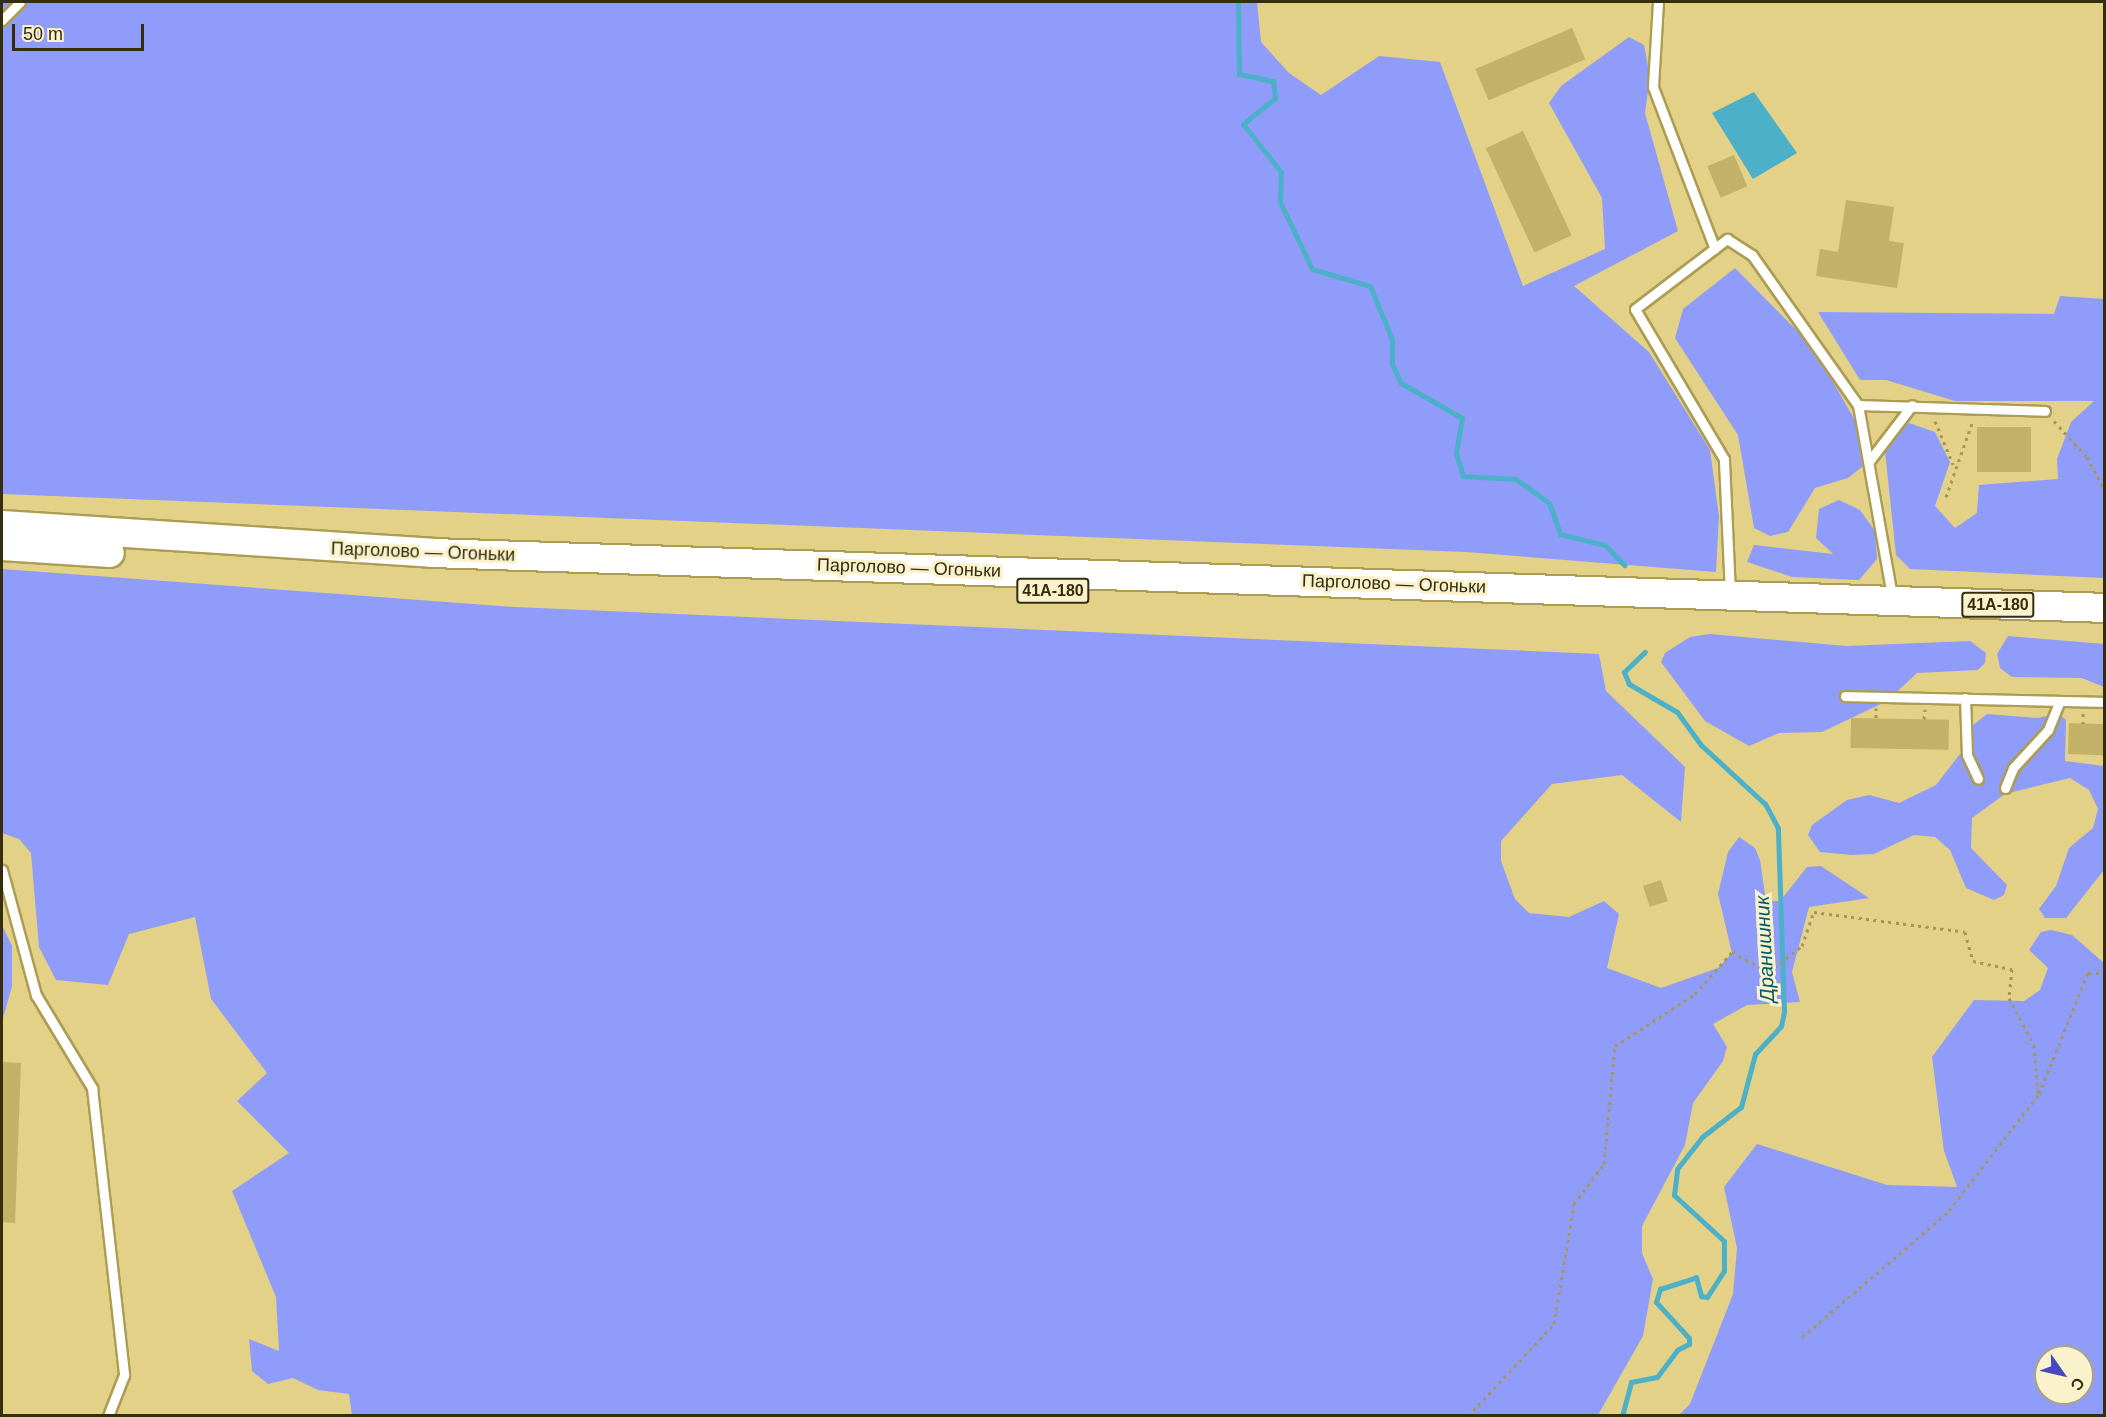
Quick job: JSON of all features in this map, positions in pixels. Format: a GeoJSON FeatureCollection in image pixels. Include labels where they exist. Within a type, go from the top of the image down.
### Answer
{"type":"FeatureCollection","features":[{"type":"Feature","properties":{"kind":"main road","name":"Парголово — Огоньки"},"geometry":{"type":"LineString","coordinates":[[2,525],[432,553],[2104,608]]}},
{"type":"Feature","properties":{"kind":"main road","name":"Парголово — Огоньки"},"geometry":{"type":"LineString","coordinates":[[2,546],[430,571],[2104,627]]}},
{"type":"Feature","properties":{"kind":"lane"},"geometry":{"type":"LineString","coordinates":[[2,20],[20,2]]}},
{"type":"Feature","properties":{"kind":"lane"},"geometry":{"type":"LineString","coordinates":[[1658,2],[1653,87],[1715,249]]}},
{"type":"Feature","properties":{"kind":"lane"},"geometry":{"type":"LineString","coordinates":[[1730,596],[1724,459],[1635,309],[1727,239],[1752,255],[1858,405],[1870,460],[1892,602]]}},
{"type":"Feature","properties":{"kind":"lane"},"geometry":{"type":"LineString","coordinates":[[1858,405],[1912,405],[1975,412],[2045,411]]}},
{"type":"Feature","properties":{"kind":"lane"},"geometry":{"type":"LineString","coordinates":[[1870,460],[1912,405]]}},
{"type":"Feature","properties":{"kind":"lane"},"geometry":{"type":"LineString","coordinates":[[1845,696],[2104,702]]}},
{"type":"Feature","properties":{"kind":"lane"},"geometry":{"type":"LineString","coordinates":[[1965,698],[1967,755],[1978,779]]}},
{"type":"Feature","properties":{"kind":"lane"},"geometry":{"type":"LineString","coordinates":[[2005,788],[2013,768],[2048,730],[2060,701]]}},
{"type":"Feature","properties":{"kind":"lane"},"geometry":{"type":"LineString","coordinates":[[2,870],[36,995],[92,1088],[124,1375],[108,1416]]}},
{"type":"Feature","properties":{"kind":"path"},"geometry":{"type":"LineString","coordinates":[[1930,408],[1953,464]]}},
{"type":"Feature","properties":{"kind":"path"},"geometry":{"type":"LineString","coordinates":[[2045,411],[2087,457],[2104,489]]}},
{"type":"Feature","properties":{"kind":"path"},"geometry":{"type":"LineString","coordinates":[[1946,497],[1953,464],[1966,445],[1975,412]]}},
{"type":"Feature","properties":{"kind":"path"},"geometry":{"type":"LineString","coordinates":[[1468,1416],[1554,1324],[1574,1204],[1604,1164],[1615,1046],[1695,994],[1732,952],[1769,971],[1802,946],[1814,912],[1965,932],[1973,960],[2012,969],[2009,998],[2034,1045],[2038,1095]]}},
{"type":"Feature","properties":{"kind":"path"},"geometry":{"type":"LineString","coordinates":[[1799,1340],[1947,1213],[2038,1095],[2088,973],[2104,973]]}},
{"type":"Feature","properties":{"kind":"shaded area"},"geometry":{"type":"Polygon","coordinates":[[[2,2],[1257,2],[1261,42],[1289,73],[1321,95],[1379,56],[1440,62],[1523,286],[1605,249],[1602,198],[1549,103],[1561,86],[1629,37],[1644,45],[1650,77],[1645,113],[1678,231],[1574,286],[1649,352],[1710,450],[1719,516],[1716,572],[1466,552],[2,494],[2,2]]]}},
{"type":"Feature","properties":{"kind":"shaded area"},"geometry":{"type":"Polygon","coordinates":[[[1754,92],[1797,153],[1753,179],[1712,113],[1754,92]]]}},
{"type":"Feature","properties":{"kind":"shaded area"},"geometry":{"type":"Polygon","coordinates":[[[1735,268],[1813,347],[1860,429],[1862,467],[1848,478],[1815,488],[1788,532],[1770,536],[1754,528],[1738,435],[1675,338],[1683,309],[1735,268]]]}},
{"type":"Feature","properties":{"kind":"shaded area"},"geometry":{"type":"Polygon","coordinates":[[[2060,296],[2104,299],[2104,578],[1910,569],[1896,555],[1884,442],[1909,423],[1935,432],[1950,462],[1935,506],[1955,528],[1977,513],[1979,485],[2058,479],[2057,459],[2071,422],[2094,401],[1955,401],[1886,380],[1860,380],[1818,312],[2054,314],[2060,296]]]}},
{"type":"Feature","properties":{"kind":"shaded area"},"geometry":{"type":"Polygon","coordinates":[[[1839,500],[1860,510],[1875,531],[1877,559],[1859,580],[1792,577],[1747,562],[1754,545],[1833,554],[1816,538],[1819,509],[1839,500]]]}},
{"type":"Feature","properties":{"kind":"shaded area"},"geometry":{"type":"Polygon","coordinates":[[[2,569],[515,607],[1599,654],[1606,691],[1685,767],[1681,822],[1622,775],[1552,784],[1501,841],[1501,861],[1515,899],[1529,913],[1569,917],[1604,901],[1619,914],[1607,968],[1661,988],[1718,968],[1732,953],[1718,894],[1728,852],[1739,837],[1755,848],[1760,860],[1766,901],[1780,901],[1807,867],[1821,866],[1869,898],[1809,907],[1792,972],[1800,1002],[1747,1005],[1713,1024],[1727,1047],[1723,1061],[1693,1103],[1685,1145],[1642,1226],[1642,1253],[1653,1279],[1643,1336],[1598,1415],[352,1415],[349,1394],[318,1390],[293,1378],[268,1384],[252,1371],[249,1339],[279,1351],[276,1297],[232,1191],[289,1153],[237,1101],[267,1073],[211,999],[195,917],[129,934],[108,985],[56,980],[39,947],[31,853],[19,839],[2,833],[2,569]]]}},
{"type":"Feature","properties":{"kind":"shaded area"},"geometry":{"type":"Polygon","coordinates":[[[1710,634],[1846,646],[1970,641],[1986,653],[1985,663],[1978,670],[1917,673],[1887,701],[1822,732],[1779,733],[1749,746],[1705,721],[1661,662],[1665,653],[1690,637],[1710,634]]]}},
{"type":"Feature","properties":{"kind":"shaded area"},"geometry":{"type":"Polygon","coordinates":[[[2008,636],[2104,644],[2104,687],[2082,678],[2012,677],[2000,668],[1997,654],[2008,636]]]}},
{"type":"Feature","properties":{"kind":"shaded area"},"geometry":{"type":"Polygon","coordinates":[[[2058,713],[2066,720],[2065,761],[2104,766],[2104,870],[2066,918],[2045,918],[2039,909],[2056,886],[2069,848],[2093,828],[2098,809],[2089,790],[2070,778],[2005,794],[1972,818],[1971,848],[2007,885],[2004,895],[1994,900],[1966,888],[1950,850],[1935,837],[1914,835],[1874,854],[1852,855],[1820,852],[1808,835],[1812,825],[1847,800],[1869,795],[1899,803],[1936,785],[1967,745],[1972,726],[1987,714],[2038,718],[2058,713]]]}},
{"type":"Feature","properties":{"kind":"shaded area"},"geometry":{"type":"Polygon","coordinates":[[[2,925],[12,946],[12,986],[2,1022],[2,925]]]}},
{"type":"Feature","properties":{"kind":"shaded area"},"geometry":{"type":"Polygon","coordinates":[[[2051,930],[2072,935],[2104,963],[2104,1415],[1679,1415],[1690,1404],[1733,1294],[1737,1248],[1724,1187],[1757,1144],[1887,1185],[1957,1187],[1944,1151],[1932,1057],[1974,1000],[2024,1001],[2040,990],[2048,968],[2029,950],[2041,932],[2051,930]]]}},
{"type":"Feature","properties":{"kind":"building"},"geometry":{"type":"Polygon","coordinates":[[[1572,28],[1585,59],[1489,100],[1475,69],[1572,28]]]}},
{"type":"Feature","properties":{"kind":"building"},"geometry":{"type":"Polygon","coordinates":[[[1523,131],[1572,235],[1534,253],[1486,148],[1523,131]]]}},
{"type":"Feature","properties":{"kind":"building"},"geometry":{"type":"Polygon","coordinates":[[[1734,155],[1747,186],[1721,198],[1707,166],[1734,155]]]}},
{"type":"Feature","properties":{"kind":"building"},"geometry":{"type":"Polygon","coordinates":[[[1846,200],[1894,207],[1889,241],[1904,243],[1897,288],[1816,276],[1820,249],[1838,252],[1846,200]]]}},
{"type":"Feature","properties":{"kind":"building"},"geometry":{"type":"Polygon","coordinates":[[[1977,427],[2031,427],[2031,472],[1977,472],[1977,427]]]}},
{"type":"Feature","properties":{"kind":"building"},"geometry":{"type":"Polygon","coordinates":[[[1851,718],[1949,720],[1948,750],[1850,748],[1851,718]]]}},
{"type":"Feature","properties":{"kind":"building"},"geometry":{"type":"Polygon","coordinates":[[[2069,723],[2104,724],[2103,755],[2068,754],[2069,723]]]}},
{"type":"Feature","properties":{"kind":"building"},"geometry":{"type":"Polygon","coordinates":[[[1661,880],[1668,901],[1650,907],[1643,886],[1661,880]]]}},
{"type":"Feature","properties":{"kind":"building"},"geometry":{"type":"Polygon","coordinates":[[[2,1062],[21,1063],[15,1223],[2,1222],[2,1062]]]}},
{"type":"Feature","properties":{"kind":"waterway","name":"Дранишник"},"geometry":{"type":"LineString","coordinates":[[1238,2],[1239,74],[1273,81],[1275,98],[1243,124],[1281,172],[1280,202],[1312,269],[1370,286],[1392,339],[1392,364],[1401,383],[1462,418],[1456,453],[1463,476],[1516,479],[1549,503],[1560,534],[1605,545],[1624,565]]}},
{"type":"Feature","properties":{"kind":"waterway","name":"Дранишник"},"geometry":{"type":"LineString","coordinates":[[1622,1416],[1631,1382],[1657,1377],[1677,1350],[1689,1344],[1689,1338],[1656,1302],[1660,1289],[1696,1277],[1701,1296],[1707,1297],[1724,1271],[1724,1241],[1674,1195],[1677,1169],[1702,1137],[1741,1107],[1755,1054],[1781,1026],[1784,1012],[1778,828],[1765,804],[1701,745],[1677,712],[1629,684],[1624,672],[1645,652]]}}]}
